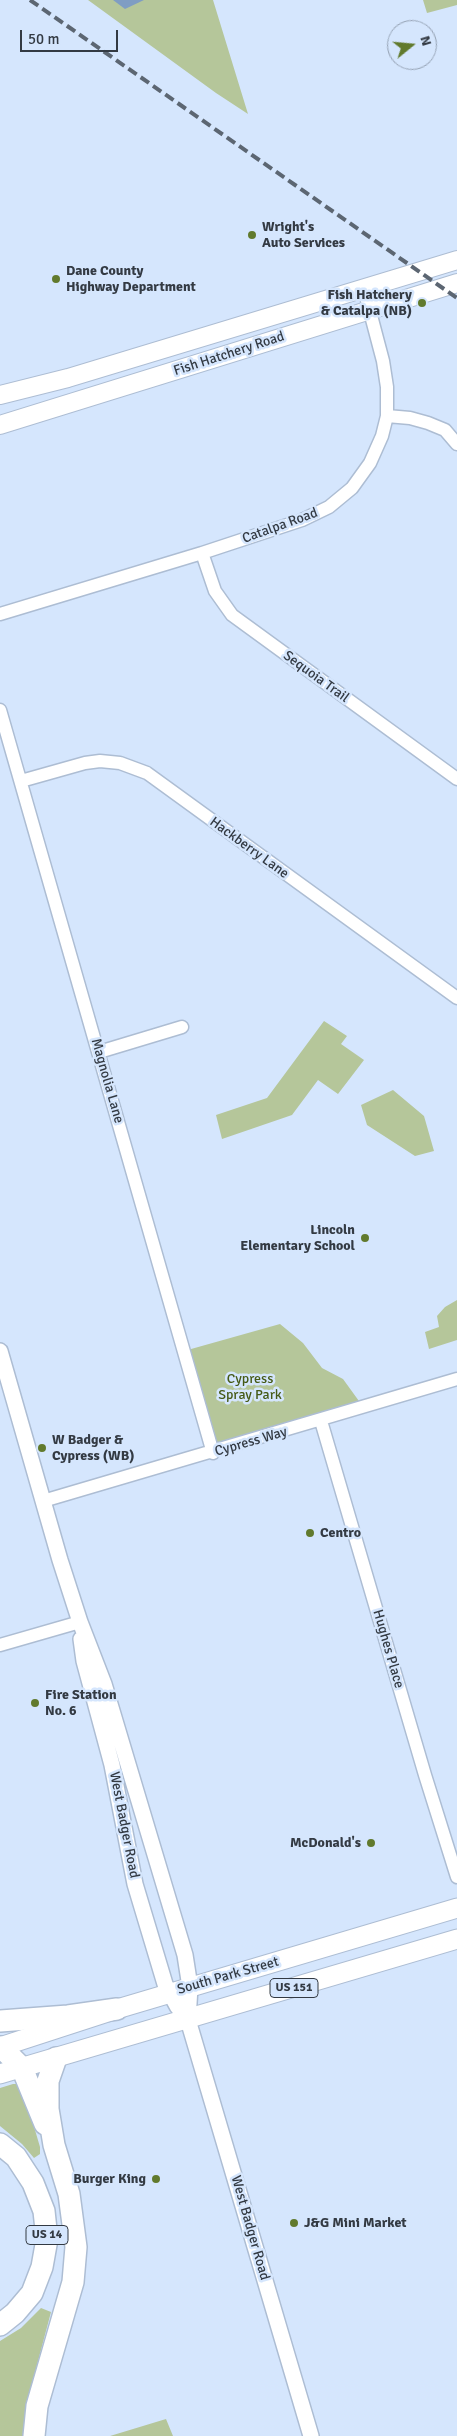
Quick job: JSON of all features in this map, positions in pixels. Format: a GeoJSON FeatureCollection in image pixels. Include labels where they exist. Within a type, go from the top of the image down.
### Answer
{"type":"FeatureCollection","features":[{"type":"Feature","properties":{"kind":"highway","name":"US 151"},"geometry":{"type":"LineString","coordinates":[[0,2021],[68,2016],[117,2009]]}},
{"type":"Feature","properties":{"kind":"highway"},"geometry":{"type":"LineString","coordinates":[[1,2047],[22,2068],[54,2144],[69,2194],[76,2246],[73,2282],[36,2406],[34,2436]]}},
{"type":"Feature","properties":{"kind":"highway"},"geometry":{"type":"LineString","coordinates":[[54,2144],[48,2109],[48,2081],[56,2058]]}},
{"type":"Feature","properties":{"kind":"highway","name":"US 14"},"geometry":{"type":"LineString","coordinates":[[0,2144],[16,2157],[33,2183],[44,2211],[47,2239],[42,2267],[32,2293],[15,2313],[0,2325]]}},
{"type":"Feature","properties":{"kind":"main road","name":"Fish Hatchery Road"},"geometry":{"type":"LineString","coordinates":[[0,395],[68,378],[457,260]]}},
{"type":"Feature","properties":{"kind":"main road","name":"Fish Hatchery Road"},"geometry":{"type":"LineString","coordinates":[[0,425],[457,283]]}},
{"type":"Feature","properties":{"kind":"main road","name":"South Park Street"},"geometry":{"type":"LineString","coordinates":[[1,2047],[117,2009],[457,1908]]}},
{"type":"Feature","properties":{"kind":"main road","name":"US 151"},"geometry":{"type":"LineString","coordinates":[[0,2074],[457,1939]]}},
{"type":"Feature","properties":{"kind":"street","name":"Catalpa Road"},"geometry":{"type":"LineString","coordinates":[[0,614],[202,553],[302,520],[329,507],[352,488],[370,463],[382,436],[387,416],[387,387],[383,361],[364,289]]}},
{"type":"Feature","properties":{"kind":"street"},"geometry":{"type":"LineString","coordinates":[[387,416],[410,418],[428,423],[444,430],[457,444]]}},
{"type":"Feature","properties":{"kind":"street","name":"Sequoia Trail"},"geometry":{"type":"LineString","coordinates":[[202,553],[215,591],[232,615],[457,779]]}},
{"type":"Feature","properties":{"kind":"street","name":"Magnolia Lane"},"geometry":{"type":"LineString","coordinates":[[0,710],[213,1453]]}},
{"type":"Feature","properties":{"kind":"street","name":"Hackberry Lane"},"geometry":{"type":"LineString","coordinates":[[20,781],[85,762],[100,761],[120,763],[147,773],[457,998]]}},
{"type":"Feature","properties":{"kind":"street"},"geometry":{"type":"LineString","coordinates":[[99,1052],[182,1027]]}},
{"type":"Feature","properties":{"kind":"street","name":"West Badger Road"},"geometry":{"type":"LineString","coordinates":[[0,1351],[80,1622],[104,1684],[143,1809],[186,1961],[190,1987],[188,2020]]}},
{"type":"Feature","properties":{"kind":"street","name":"Cypress Way"},"geometry":{"type":"LineString","coordinates":[[44,1501],[213,1453],[457,1379]]}},
{"type":"Feature","properties":{"kind":"street","name":"Hughes Place"},"geometry":{"type":"LineString","coordinates":[[321,1421],[422,1766],[457,1877]]}},
{"type":"Feature","properties":{"kind":"street"},"geometry":{"type":"LineString","coordinates":[[0,1645],[80,1622]]}},
{"type":"Feature","properties":{"kind":"street","name":"West Badger Road"},"geometry":{"type":"LineString","coordinates":[[80,1622],[84,1660],[112,1765],[127,1853],[158,1963],[170,1993],[188,2020],[311,2436]]}},
{"type":"Feature","properties":{"kind":"green space"},"geometry":{"type":"Polygon","coordinates":[[[88,0],[213,0],[248,114],[216,93],[88,0]]]}},
{"type":"Feature","properties":{"kind":"green space"},"geometry":{"type":"Polygon","coordinates":[[[423,0],[457,0],[457,5],[427,13],[423,0]]]}},
{"type":"Feature","properties":{"kind":"green space"},"geometry":{"type":"Polygon","coordinates":[[[324,1021],[347,1036],[341,1044],[364,1060],[338,1094],[318,1080],[292,1115],[222,1139],[216,1115],[267,1098],[324,1021]]]}},
{"type":"Feature","properties":{"kind":"green space"},"geometry":{"type":"Polygon","coordinates":[[[393,1090],[424,1116],[434,1151],[415,1156],[367,1125],[361,1105],[393,1090]]]}},
{"type":"Feature","properties":{"kind":"green space"},"geometry":{"type":"Polygon","coordinates":[[[457,1300],[457,1340],[429,1349],[425,1332],[439,1327],[437,1316],[445,1307],[457,1300]]]}},
{"type":"Feature","properties":{"kind":"green space","name":"Cypress Spray Park"},"geometry":{"type":"Polygon","coordinates":[[[280,1324],[303,1343],[322,1368],[343,1379],[364,1408],[213,1453],[184,1351],[280,1324]]]}},
{"type":"Feature","properties":{"kind":"green space"},"geometry":{"type":"Polygon","coordinates":[[[18,2084],[25,2096],[40,2147],[40,2154],[34,2158],[22,2144],[0,2126],[0,2088],[18,2084]]]}},
{"type":"Feature","properties":{"kind":"green space"},"geometry":{"type":"Polygon","coordinates":[[[41,2308],[51,2312],[27,2403],[25,2436],[0,2436],[0,2341],[21,2328],[41,2308]]]}},
{"type":"Feature","properties":{"kind":"green space"},"geometry":{"type":"Polygon","coordinates":[[[166,2419],[173,2436],[110,2436],[166,2419]]]}},
{"type":"Feature","properties":{"kind":"water"},"geometry":{"type":"Polygon","coordinates":[[[113,0],[144,0],[125,9],[113,0]]]}},
{"type":"Feature","properties":{"kind":"railway"},"geometry":{"type":"LineString","coordinates":[[30,0],[457,298]]}},
{"type":"Feature","properties":{"kind":"place","name":"Wright's Auto Services"},"geometry":{"type":"Point","coordinates":[252,235]}},
{"type":"Feature","properties":{"kind":"place","name":"Dane County Highway Department"},"geometry":{"type":"Point","coordinates":[56,279]}},
{"type":"Feature","properties":{"kind":"place","name":"Fish Hatchery & Catalpa (NB)"},"geometry":{"type":"Point","coordinates":[422,303]}},
{"type":"Feature","properties":{"kind":"place","name":"Lincoln Elementary School"},"geometry":{"type":"Point","coordinates":[365,1238]}},
{"type":"Feature","properties":{"kind":"place","name":"W Badger & Cypress (WB)"},"geometry":{"type":"Point","coordinates":[42,1448]}},
{"type":"Feature","properties":{"kind":"place","name":"Centro"},"geometry":{"type":"Point","coordinates":[310,1533]}},
{"type":"Feature","properties":{"kind":"place","name":"Fire Station No. 6"},"geometry":{"type":"Point","coordinates":[35,1703]}},
{"type":"Feature","properties":{"kind":"place","name":"McDonald's"},"geometry":{"type":"Point","coordinates":[371,1843]}},
{"type":"Feature","properties":{"kind":"place","name":"Burger King"},"geometry":{"type":"Point","coordinates":[156,2179]}},
{"type":"Feature","properties":{"kind":"place","name":"J&G Mini Market"},"geometry":{"type":"Point","coordinates":[294,2223]}}]}
